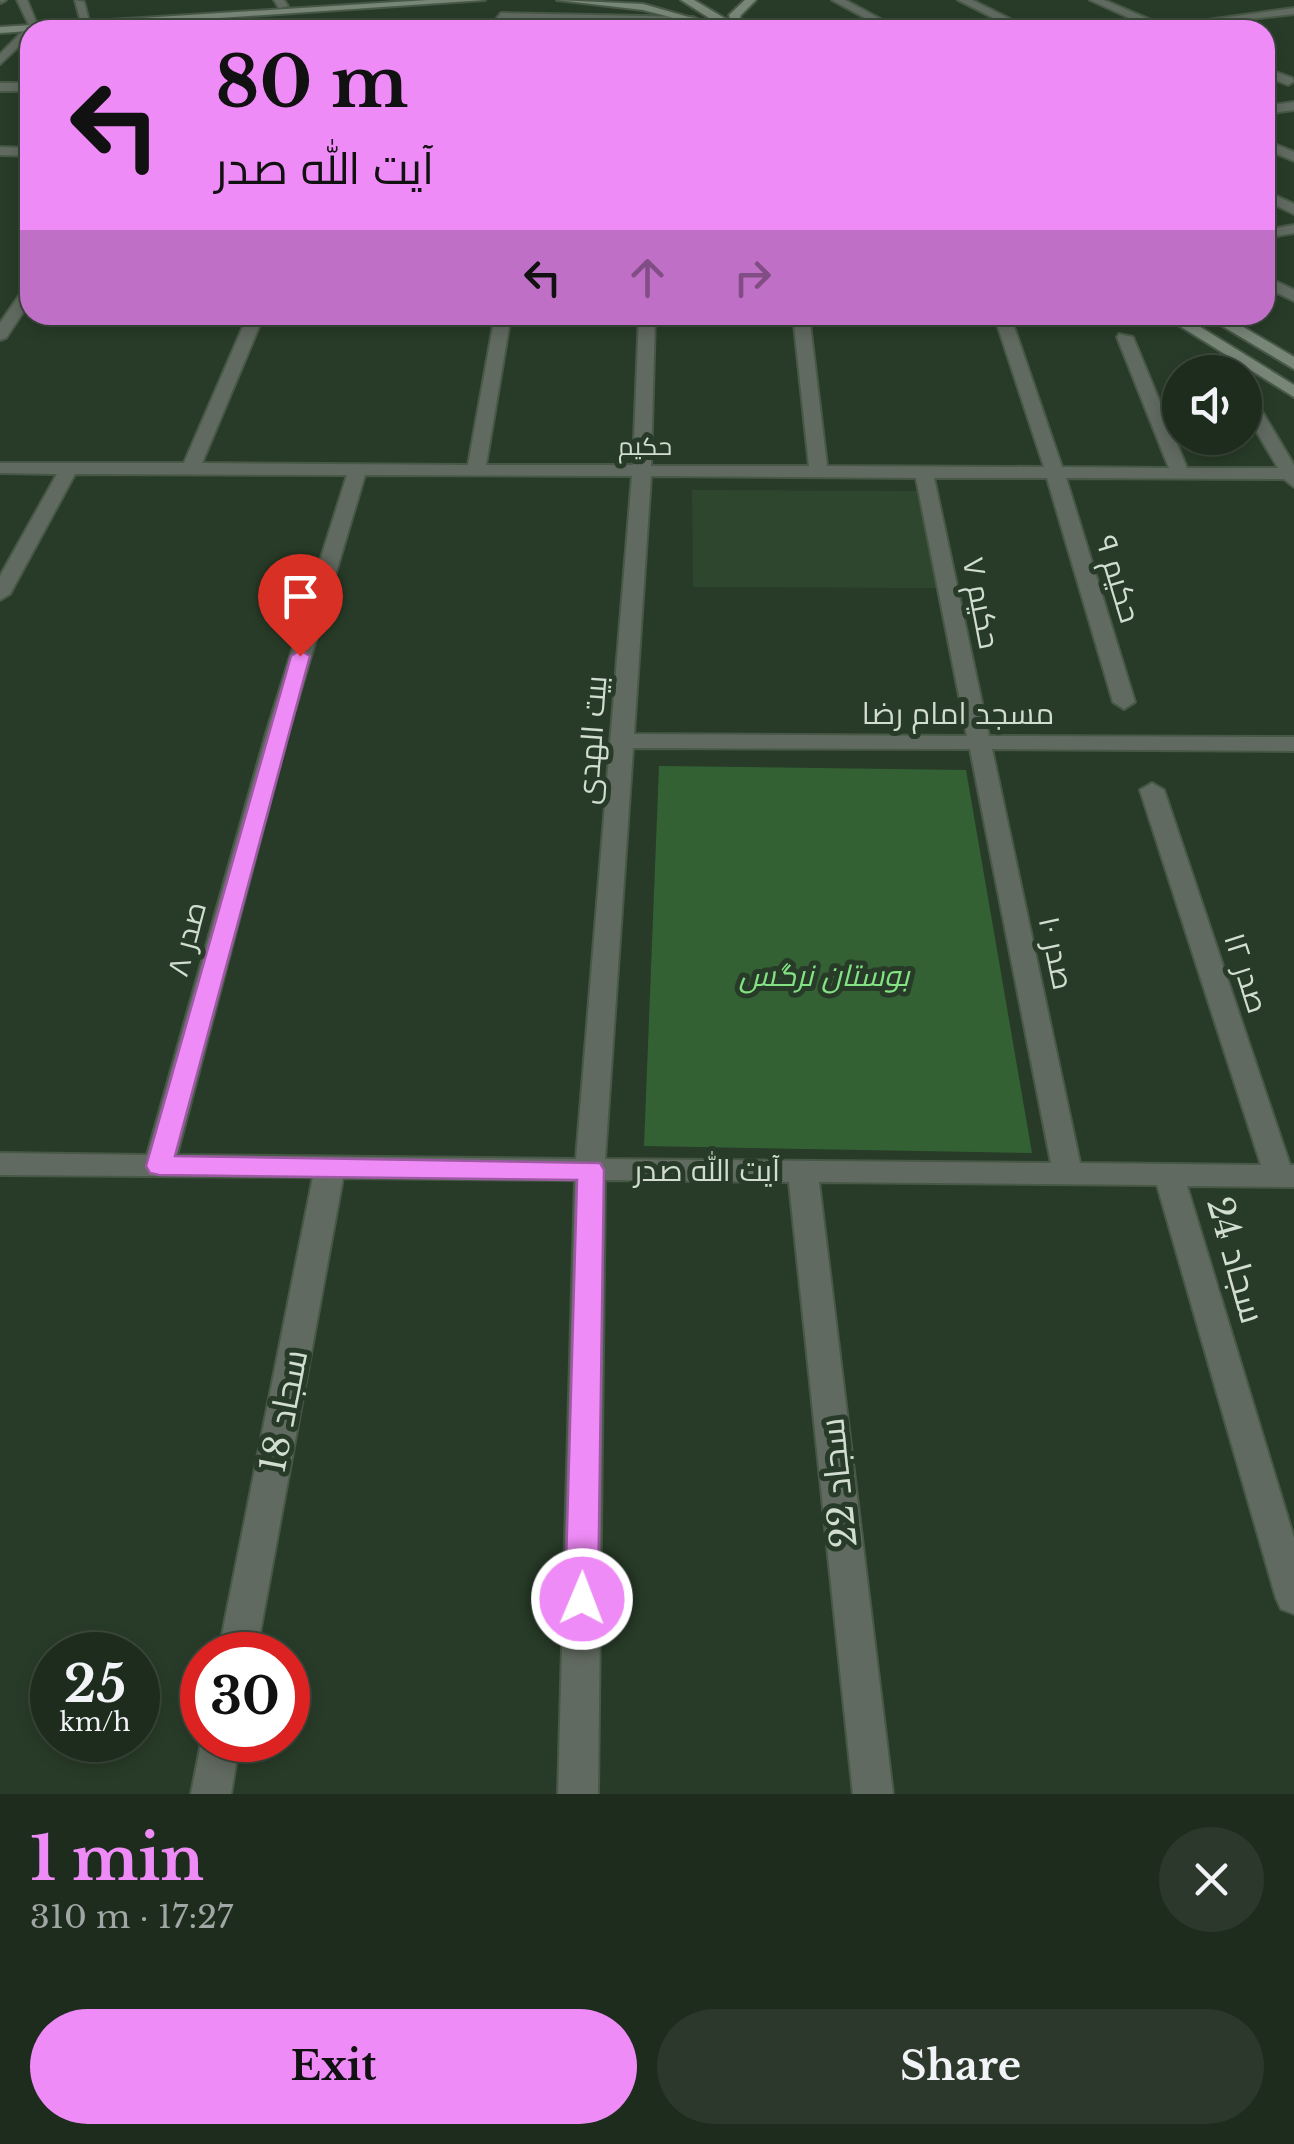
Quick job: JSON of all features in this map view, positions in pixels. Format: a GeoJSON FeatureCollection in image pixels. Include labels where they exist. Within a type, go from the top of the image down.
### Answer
{"type":"FeatureCollection","features":[{"type":"Feature","properties":{"kind":"main road"},"geometry":{"type":"LineString","coordinates":[[69,20],[281,3],[382,0]]}},
{"type":"Feature","properties":{"kind":"main road"},"geometry":{"type":"LineString","coordinates":[[165,20],[480,0]]}},
{"type":"Feature","properties":{"kind":"main road"},"geometry":{"type":"LineString","coordinates":[[562,0],[643,7],[694,20]]}},
{"type":"Feature","properties":{"kind":"main road"},"geometry":{"type":"LineString","coordinates":[[661,0],[694,20]]}},
{"type":"Feature","properties":{"kind":"main road"},"geometry":{"type":"LineString","coordinates":[[686,0],[720,20]]}},
{"type":"Feature","properties":{"kind":"main road"},"geometry":{"type":"LineString","coordinates":[[735,20],[734,15],[752,0]]}},
{"type":"Feature","properties":{"kind":"main road"},"geometry":{"type":"LineString","coordinates":[[1186,325],[1294,392]]}},
{"type":"Feature","properties":{"kind":"main road"},"geometry":{"type":"LineString","coordinates":[[1229,325],[1294,364]]}},
{"type":"Feature","properties":{"kind":"street"},"geometry":{"type":"LineString","coordinates":[[837,0],[876,20]]}},
{"type":"Feature","properties":{"kind":"street"},"geometry":{"type":"LineString","coordinates":[[962,0],[1005,20]]}},
{"type":"Feature","properties":{"kind":"street"},"geometry":{"type":"LineString","coordinates":[[1095,0],[1142,20]]}},
{"type":"Feature","properties":{"kind":"street"},"geometry":{"type":"LineString","coordinates":[[79,2],[85,18]]}},
{"type":"Feature","properties":{"kind":"street"},"geometry":{"type":"LineString","coordinates":[[388,20],[398,5]]}},
{"type":"Feature","properties":{"kind":"street"},"geometry":{"type":"LineString","coordinates":[[1239,5],[1294,26]]}},
{"type":"Feature","properties":{"kind":"street"},"geometry":{"type":"LineString","coordinates":[[1232,20],[1294,12]]}},
{"type":"Feature","properties":{"kind":"street"},"geometry":{"type":"LineString","coordinates":[[501,16],[522,20]]}},
{"type":"Feature","properties":{"kind":"street"},"geometry":{"type":"LineString","coordinates":[[2,59],[20,37]]}},
{"type":"Feature","properties":{"kind":"street"},"geometry":{"type":"LineString","coordinates":[[1275,76],[1288,82]]}},
{"type":"Feature","properties":{"kind":"street"},"geometry":{"type":"LineString","coordinates":[[0,335],[20,305]]}},
{"type":"Feature","properties":{"kind":"street"},"geometry":{"type":"LineString","coordinates":[[191,469],[252,325]]}},
{"type":"Feature","properties":{"kind":"street"},"geometry":{"type":"LineString","coordinates":[[476,470],[501,325]]}},
{"type":"Feature","properties":{"kind":"street","name":"بیت الهدی"},"geometry":{"type":"LineString","coordinates":[[578,1794],[590,1170],[642,471],[647,325]]}},
{"type":"Feature","properties":{"kind":"street"},"geometry":{"type":"LineString","coordinates":[[802,325],[819,472]]}},
{"type":"Feature","properties":{"kind":"street","name":"حکیم ۹"},"geometry":{"type":"LineString","coordinates":[[1005,325],[1124,702]]}},
{"type":"Feature","properties":{"kind":"street"},"geometry":{"type":"LineString","coordinates":[[1126,337],[1180,474]]}},
{"type":"Feature","properties":{"kind":"street"},"geometry":{"type":"LineString","coordinates":[[1262,426],[1292,478]]}},
{"type":"Feature","properties":{"kind":"street","name":"حکیم"},"geometry":{"type":"LineString","coordinates":[[0,468],[1055,473],[1292,478]]}},
{"type":"Feature","properties":{"kind":"street"},"geometry":{"type":"LineString","coordinates":[[0,594],[68,468]]}},
{"type":"Feature","properties":{"kind":"street","name":"صدر ۸"},"geometry":{"type":"LineString","coordinates":[[159,1166],[278,730],[356,470]]}},
{"type":"Feature","properties":{"kind":"street","name":"حکیم ۷"},"geometry":{"type":"LineString","coordinates":[[924,472],[980,745]]}},
{"type":"Feature","properties":{"kind":"street","name":"مسجد امام رضا"},"geometry":{"type":"LineString","coordinates":[[622,741],[1294,744]]}},
{"type":"Feature","properties":{"kind":"street","name":"صدر ۱۰"},"geometry":{"type":"LineString","coordinates":[[980,745],[1068,1174]]}},
{"type":"Feature","properties":{"kind":"street","name":"صدر ۱۲"},"geometry":{"type":"LineString","coordinates":[[1152,790],[1287,1176]]}},
{"type":"Feature","properties":{"kind":"street","name":"آیت الله صدر"},"geometry":{"type":"LineString","coordinates":[[0,1164],[1287,1176]]}},
{"type":"Feature","properties":{"kind":"street","name":"سجاد 18"},"geometry":{"type":"LineString","coordinates":[[241,1632],[330,1168]]}},
{"type":"Feature","properties":{"kind":"street","name":"سجاد 22"},"geometry":{"type":"LineString","coordinates":[[804,1172],[872,1794]]}},
{"type":"Feature","properties":{"kind":"street","name":"سجاد 24"},"geometry":{"type":"LineString","coordinates":[[1169,1175],[1294,1598]]}},
{"type":"Feature","properties":{"kind":"street"},"geometry":{"type":"LineString","coordinates":[[211,1794],[217,1762]]}},
{"type":"Feature","properties":{"kind":"shaded area"},"geometry":{"type":"Polygon","coordinates":[[[692,490],[917,491],[937,588],[693,587],[692,490]]]}},
{"type":"Feature","properties":{"kind":"green space","name":"بوستان نرگس"},"geometry":{"type":"Polygon","coordinates":[[[659,766],[966,770],[1032,1153],[644,1146],[659,766]]]}},
{"type":"Feature","properties":{"kind":"route"},"geometry":{"type":"LineString","coordinates":[[300,656],[159,1166],[590,1170],[582,1599]]}}]}
